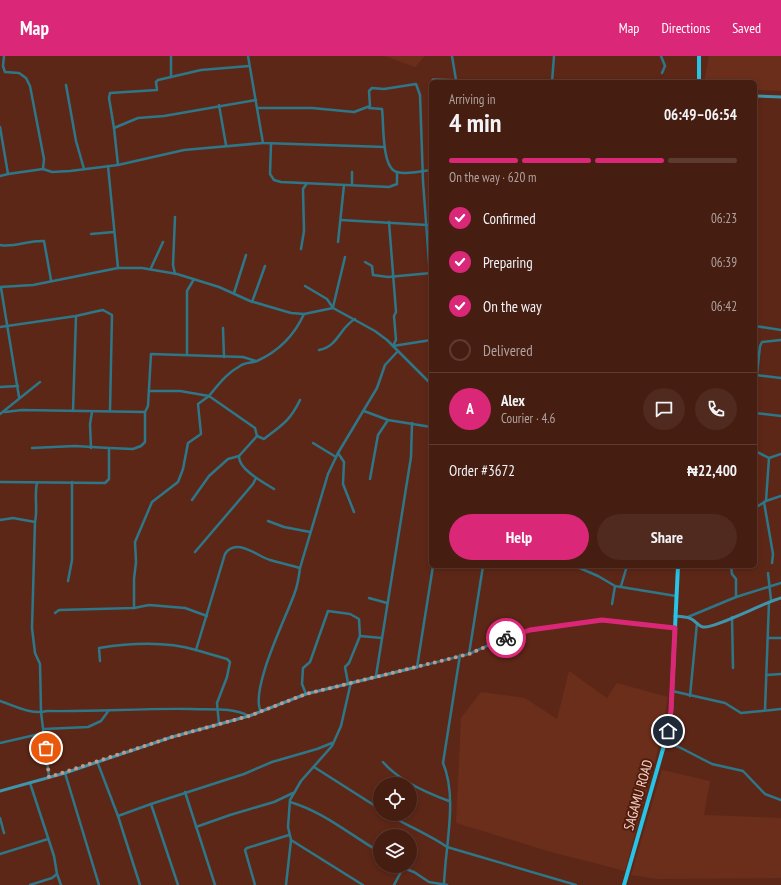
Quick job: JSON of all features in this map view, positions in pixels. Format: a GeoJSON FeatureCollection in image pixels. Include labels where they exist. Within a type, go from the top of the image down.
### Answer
{"type":"FeatureCollection","features":[{"type":"Feature","properties":{"kind":"highway"},"geometry":{"type":"LineString","coordinates":[[699,56],[699,80]]}},
{"type":"Feature","properties":{"kind":"highway","name":"SAGAMU ROAD"},"geometry":{"type":"LineString","coordinates":[[624,885],[665,742],[671,711],[678,568]]}},
{"type":"Feature","properties":{"kind":"street"},"geometry":{"type":"LineString","coordinates":[[4,56],[3,66],[5,72],[19,73],[26,78],[30,86],[44,159],[43,169]]}},
{"type":"Feature","properties":{"kind":"street"},"geometry":{"type":"LineString","coordinates":[[171,56],[171,77]]}},
{"type":"Feature","properties":{"kind":"street"},"geometry":{"type":"LineString","coordinates":[[248,56],[263,142]]}},
{"type":"Feature","properties":{"kind":"street"},"geometry":{"type":"LineString","coordinates":[[452,56],[458,80]]}},
{"type":"Feature","properties":{"kind":"street"},"geometry":{"type":"LineString","coordinates":[[552,80],[554,56]]}},
{"type":"Feature","properties":{"kind":"street"},"geometry":{"type":"LineString","coordinates":[[662,56],[665,66],[662,73]]}},
{"type":"Feature","properties":{"kind":"street"},"geometry":{"type":"LineString","coordinates":[[118,165],[109,98],[110,93],[157,90],[156,81],[171,77],[201,70],[249,66]]}},
{"type":"Feature","properties":{"kind":"street"},"geometry":{"type":"LineString","coordinates":[[367,108],[371,105],[369,91],[372,88],[384,89],[416,84],[420,96],[423,171],[429,249]]}},
{"type":"Feature","properties":{"kind":"street"},"geometry":{"type":"LineString","coordinates":[[66,85],[76,141],[84,169]]}},
{"type":"Feature","properties":{"kind":"street"},"geometry":{"type":"LineString","coordinates":[[757,96],[781,97]]}},
{"type":"Feature","properties":{"kind":"street"},"geometry":{"type":"LineString","coordinates":[[114,128],[138,118],[164,116],[219,105],[256,100]]}},
{"type":"Feature","properties":{"kind":"street"},"geometry":{"type":"LineString","coordinates":[[219,105],[226,146]]}},
{"type":"Feature","properties":{"kind":"street"},"geometry":{"type":"LineString","coordinates":[[258,108],[312,108],[354,112],[367,108],[382,109],[385,147],[389,166],[397,172],[429,170]]}},
{"type":"Feature","properties":{"kind":"street"},"geometry":{"type":"LineString","coordinates":[[0,127],[8,174]]}},
{"type":"Feature","properties":{"kind":"street"},"geometry":{"type":"LineString","coordinates":[[0,176],[43,169],[52,172],[118,165],[184,150],[263,142],[270,144],[385,147]]}},
{"type":"Feature","properties":{"kind":"street"},"geometry":{"type":"LineString","coordinates":[[270,144],[272,178],[281,182],[381,187],[396,185],[397,172]]}},
{"type":"Feature","properties":{"kind":"street"},"geometry":{"type":"LineString","coordinates":[[108,166],[118,268]]}},
{"type":"Feature","properties":{"kind":"street"},"geometry":{"type":"LineString","coordinates":[[352,172],[352,185]]}},
{"type":"Feature","properties":{"kind":"street"},"geometry":{"type":"LineString","coordinates":[[301,249],[304,231],[303,189],[308,183]]}},
{"type":"Feature","properties":{"kind":"street"},"geometry":{"type":"LineString","coordinates":[[338,242],[339,225],[341,220],[340,207],[344,184]]}},
{"type":"Feature","properties":{"kind":"street"},"geometry":{"type":"LineString","coordinates":[[174,217],[173,265],[175,274]]}},
{"type":"Feature","properties":{"kind":"street"},"geometry":{"type":"LineString","coordinates":[[341,220],[427,225]]}},
{"type":"Feature","properties":{"kind":"street"},"geometry":{"type":"LineString","coordinates":[[389,222],[396,312],[394,316],[396,340],[393,346]]}},
{"type":"Feature","properties":{"kind":"street"},"geometry":{"type":"LineString","coordinates":[[91,234],[114,232]]}},
{"type":"Feature","properties":{"kind":"street"},"geometry":{"type":"LineString","coordinates":[[0,245],[11,246],[15,244],[44,241],[51,280]]}},
{"type":"Feature","properties":{"kind":"street"},"geometry":{"type":"LineString","coordinates":[[151,268],[163,242]]}},
{"type":"Feature","properties":{"kind":"street"},"geometry":{"type":"LineString","coordinates":[[234,293],[246,255]]}},
{"type":"Feature","properties":{"kind":"street"},"geometry":{"type":"LineString","coordinates":[[333,308],[344,257]]}},
{"type":"Feature","properties":{"kind":"street"},"geometry":{"type":"LineString","coordinates":[[364,262],[372,266],[373,275],[393,277],[429,273]]}},
{"type":"Feature","properties":{"kind":"street"},"geometry":{"type":"LineString","coordinates":[[252,302],[258,282],[262,279],[265,266]]}},
{"type":"Feature","properties":{"kind":"street"},"geometry":{"type":"LineString","coordinates":[[20,397],[0,287],[23,286],[118,268],[151,268],[194,280],[234,293],[252,302],[291,313],[304,314],[333,308]]}},
{"type":"Feature","properties":{"kind":"street"},"geometry":{"type":"LineString","coordinates":[[187,355],[187,291],[194,280]]}},
{"type":"Feature","properties":{"kind":"street"},"geometry":{"type":"LineString","coordinates":[[305,286],[327,299],[333,308],[375,331],[393,346],[429,382]]}},
{"type":"Feature","properties":{"kind":"street"},"geometry":{"type":"LineString","coordinates":[[0,327],[76,316],[98,310],[103,310],[112,315],[110,411]]}},
{"type":"Feature","properties":{"kind":"street"},"geometry":{"type":"LineString","coordinates":[[134,608],[134,579],[136,562],[135,542],[152,502],[178,482],[183,469],[188,443],[201,434],[198,404],[209,396],[226,375],[241,364],[256,361],[283,345],[297,327],[304,314]]}},
{"type":"Feature","properties":{"kind":"street"},"geometry":{"type":"LineString","coordinates":[[73,411],[76,316]]}},
{"type":"Feature","properties":{"kind":"street"},"geometry":{"type":"LineString","coordinates":[[319,350],[329,348],[348,325],[355,319]]}},
{"type":"Feature","properties":{"kind":"street"},"geometry":{"type":"LineString","coordinates":[[757,326],[781,330]]}},
{"type":"Feature","properties":{"kind":"street"},"geometry":{"type":"LineString","coordinates":[[223,328],[224,357]]}},
{"type":"Feature","properties":{"kind":"street"},"geometry":{"type":"LineString","coordinates":[[393,346],[429,340]]}},
{"type":"Feature","properties":{"kind":"street"},"geometry":{"type":"LineString","coordinates":[[757,368],[760,346],[762,342],[781,340]]}},
{"type":"Feature","properties":{"kind":"street"},"geometry":{"type":"LineString","coordinates":[[261,712],[259,708],[259,687],[282,624],[296,592],[300,568],[328,474],[336,456],[377,388],[385,365],[398,351]]}},
{"type":"Feature","properties":{"kind":"street"},"geometry":{"type":"LineString","coordinates":[[32,448],[133,449],[141,446],[144,442],[145,412],[148,408],[151,354],[243,357],[256,361]]}},
{"type":"Feature","properties":{"kind":"street"},"geometry":{"type":"LineString","coordinates":[[757,375],[781,378]]}},
{"type":"Feature","properties":{"kind":"street"},"geometry":{"type":"LineString","coordinates":[[5,412],[20,397],[40,382]]}},
{"type":"Feature","properties":{"kind":"street"},"geometry":{"type":"LineString","coordinates":[[0,387],[18,386]]}},
{"type":"Feature","properties":{"kind":"street"},"geometry":{"type":"LineString","coordinates":[[149,391],[180,391],[209,396],[255,428],[257,436]]}},
{"type":"Feature","properties":{"kind":"street"},"geometry":{"type":"LineString","coordinates":[[257,436],[264,439],[279,428],[292,417],[300,400]]}},
{"type":"Feature","properties":{"kind":"street"},"geometry":{"type":"LineString","coordinates":[[0,414],[22,410],[145,412]]}},
{"type":"Feature","properties":{"kind":"street"},"geometry":{"type":"LineString","coordinates":[[364,411],[388,420],[429,427]]}},
{"type":"Feature","properties":{"kind":"street"},"geometry":{"type":"LineString","coordinates":[[91,448],[90,424],[92,412]]}},
{"type":"Feature","properties":{"kind":"street"},"geometry":{"type":"LineString","coordinates":[[757,413],[781,416]]}},
{"type":"Feature","properties":{"kind":"street"},"geometry":{"type":"LineString","coordinates":[[370,479],[378,434],[388,420]]}},
{"type":"Feature","properties":{"kind":"street"},"geometry":{"type":"LineString","coordinates":[[376,676],[411,457],[412,423]]}},
{"type":"Feature","properties":{"kind":"street"},"geometry":{"type":"LineString","coordinates":[[192,500],[209,476],[228,459],[239,456],[257,436]]}},
{"type":"Feature","properties":{"kind":"street"},"geometry":{"type":"LineString","coordinates":[[313,444],[336,456]]}},
{"type":"Feature","properties":{"kind":"street"},"geometry":{"type":"LineString","coordinates":[[0,482],[107,482],[109,479],[109,448]]}},
{"type":"Feature","properties":{"kind":"street"},"geometry":{"type":"LineString","coordinates":[[757,452],[769,458],[781,454]]}},
{"type":"Feature","properties":{"kind":"street"},"geometry":{"type":"LineString","coordinates":[[338,453],[344,462],[342,484],[354,512]]}},
{"type":"Feature","properties":{"kind":"street"},"geometry":{"type":"LineString","coordinates":[[239,456],[239,460],[243,467],[256,478],[274,489]]}},
{"type":"Feature","properties":{"kind":"street"},"geometry":{"type":"LineString","coordinates":[[769,458],[765,502],[773,554],[772,563]]}},
{"type":"Feature","properties":{"kind":"street"},"geometry":{"type":"LineString","coordinates":[[195,552],[213,533],[253,484],[256,478]]}},
{"type":"Feature","properties":{"kind":"street"},"geometry":{"type":"LineString","coordinates":[[68,581],[72,560],[72,482]]}},
{"type":"Feature","properties":{"kind":"street"},"geometry":{"type":"LineString","coordinates":[[37,483],[35,506],[36,514],[34,522],[32,628],[35,653],[40,664],[41,712],[49,777]]}},
{"type":"Feature","properties":{"kind":"street"},"geometry":{"type":"LineString","coordinates":[[757,507],[781,496]]}},
{"type":"Feature","properties":{"kind":"street"},"geometry":{"type":"LineString","coordinates":[[0,520],[14,518],[34,522]]}},
{"type":"Feature","properties":{"kind":"street"},"geometry":{"type":"LineString","coordinates":[[268,521],[284,527],[310,532]]}},
{"type":"Feature","properties":{"kind":"street"},"geometry":{"type":"LineString","coordinates":[[196,650],[225,554],[228,549],[234,547],[245,548],[268,560],[300,568]]}},
{"type":"Feature","properties":{"kind":"street"},"geometry":{"type":"LineString","coordinates":[[417,667],[433,568]]}},
{"type":"Feature","properties":{"kind":"street"},"geometry":{"type":"LineString","coordinates":[[469,654],[483,568]]}},
{"type":"Feature","properties":{"kind":"street"},"geometry":{"type":"LineString","coordinates":[[580,568],[598,576],[615,586],[676,596]]}},
{"type":"Feature","properties":{"kind":"street"},"geometry":{"type":"LineString","coordinates":[[621,586],[626,568]]}},
{"type":"Feature","properties":{"kind":"street"},"geometry":{"type":"LineString","coordinates":[[731,568],[732,574],[736,580],[736,597]]}},
{"type":"Feature","properties":{"kind":"street"},"geometry":{"type":"LineString","coordinates":[[765,710],[770,601],[768,573]]}},
{"type":"Feature","properties":{"kind":"street"},"geometry":{"type":"LineString","coordinates":[[675,616],[688,617],[736,597],[781,582]]}},
{"type":"Feature","properties":{"kind":"street"},"geometry":{"type":"LineString","coordinates":[[612,604],[615,586]]}},
{"type":"Feature","properties":{"kind":"street"},"geometry":{"type":"LineString","coordinates":[[369,598],[387,603]]}},
{"type":"Feature","properties":{"kind":"street"},"geometry":{"type":"LineString","coordinates":[[688,617],[702,627],[709,627],[717,625],[770,601],[781,598]]}},
{"type":"Feature","properties":{"kind":"street"},"geometry":{"type":"LineString","coordinates":[[55,612],[59,610],[134,608],[149,605],[185,608],[207,616]]}},
{"type":"Feature","properties":{"kind":"street"},"geometry":{"type":"LineString","coordinates":[[286,885],[291,840],[289,834],[290,802],[294,793],[332,746],[342,726],[350,683],[346,667],[360,636],[359,619],[350,614],[328,611],[310,662],[303,668],[302,684],[306,694]]}},
{"type":"Feature","properties":{"kind":"street"},"geometry":{"type":"LineString","coordinates":[[732,617],[733,668]]}},
{"type":"Feature","properties":{"kind":"street"},"geometry":{"type":"LineString","coordinates":[[0,791],[64,773],[172,737],[249,716],[306,694],[469,654],[500,640],[530,630],[602,620],[675,628]]}},
{"type":"Feature","properties":{"kind":"street"},"geometry":{"type":"LineString","coordinates":[[690,696],[697,623]]}},
{"type":"Feature","properties":{"kind":"street"},"geometry":{"type":"LineString","coordinates":[[360,636],[382,638]]}},
{"type":"Feature","properties":{"kind":"street"},"geometry":{"type":"LineString","coordinates":[[768,638],[781,638]]}},
{"type":"Feature","properties":{"kind":"street"},"geometry":{"type":"LineString","coordinates":[[100,661],[99,648],[115,645],[165,644],[196,650],[227,659],[230,662],[227,677],[218,700],[219,724]]}},
{"type":"Feature","properties":{"kind":"street"},"geometry":{"type":"LineString","coordinates":[[416,873],[429,882],[445,885],[450,814],[447,773],[443,763],[460,655]]}},
{"type":"Feature","properties":{"kind":"street"},"geometry":{"type":"LineString","coordinates":[[766,675],[781,674]]}},
{"type":"Feature","properties":{"kind":"street"},"geometry":{"type":"LineString","coordinates":[[672,691],[726,703],[741,713],[781,708]]}},
{"type":"Feature","properties":{"kind":"street"},"geometry":{"type":"LineString","coordinates":[[0,700],[23,709],[41,712],[109,710],[218,710],[242,713],[249,716]]}},
{"type":"Feature","properties":{"kind":"street"},"geometry":{"type":"LineString","coordinates":[[44,729],[91,726],[102,721],[109,710]]}},
{"type":"Feature","properties":{"kind":"street"},"geometry":{"type":"LineString","coordinates":[[0,743],[44,733]]}},
{"type":"Feature","properties":{"kind":"street"},"geometry":{"type":"LineString","coordinates":[[665,742],[679,746],[712,764],[743,771],[765,794],[781,800]]}},
{"type":"Feature","properties":{"kind":"street"},"geometry":{"type":"LineString","coordinates":[[118,816],[185,792],[244,774],[272,762],[318,749],[333,743]]}},
{"type":"Feature","properties":{"kind":"street"},"geometry":{"type":"LineString","coordinates":[[97,761],[118,816],[140,885]]}},
{"type":"Feature","properties":{"kind":"street"},"geometry":{"type":"LineString","coordinates":[[383,762],[393,774],[431,794],[449,801]]}},
{"type":"Feature","properties":{"kind":"street"},"geometry":{"type":"LineString","coordinates":[[314,767],[373,805]]}},
{"type":"Feature","properties":{"kind":"street"},"geometry":{"type":"LineString","coordinates":[[64,773],[99,885]]}},
{"type":"Feature","properties":{"kind":"street"},"geometry":{"type":"LineString","coordinates":[[30,783],[61,885]]}},
{"type":"Feature","properties":{"kind":"street"},"geometry":{"type":"LineString","coordinates":[[185,792],[215,885]]}},
{"type":"Feature","properties":{"kind":"street"},"geometry":{"type":"LineString","coordinates":[[196,827],[274,802],[294,793]]}},
{"type":"Feature","properties":{"kind":"street"},"geometry":{"type":"LineString","coordinates":[[290,802],[305,806],[329,819],[373,847]]}},
{"type":"Feature","properties":{"kind":"street"},"geometry":{"type":"LineString","coordinates":[[151,804],[178,885]]}},
{"type":"Feature","properties":{"kind":"street"},"geometry":{"type":"LineString","coordinates":[[0,818],[4,833]]}},
{"type":"Feature","properties":{"kind":"street"},"geometry":{"type":"LineString","coordinates":[[399,821],[430,835],[447,847],[576,885]]}},
{"type":"Feature","properties":{"kind":"street"},"geometry":{"type":"LineString","coordinates":[[255,885],[245,850],[247,848],[288,836],[289,834]]}},
{"type":"Feature","properties":{"kind":"street"},"geometry":{"type":"LineString","coordinates":[[0,854],[48,839]]}},
{"type":"Feature","properties":{"kind":"street"},"geometry":{"type":"LineString","coordinates":[[291,840],[363,885]]}},
{"type":"Feature","properties":{"kind":"street"},"geometry":{"type":"LineString","coordinates":[[394,885],[399,873]]}},
{"type":"Feature","properties":{"kind":"street"},"geometry":{"type":"LineString","coordinates":[[30,885],[52,878],[57,874]]}},
{"type":"Feature","properties":{"kind":"shaded area"},"geometry":{"type":"Polygon","coordinates":[[[385,56],[425,56],[415,67],[385,56]]]}},
{"type":"Feature","properties":{"kind":"shaded area"},"geometry":{"type":"Polygon","coordinates":[[[709,56],[781,56],[781,91],[757,90],[757,80],[704,80],[709,56]]]}},
{"type":"Feature","properties":{"kind":"shaded area"},"geometry":{"type":"Polygon","coordinates":[[[569,671],[607,698],[617,683],[668,697],[661,738],[625,871],[551,852],[456,823],[461,718],[481,692],[525,698],[557,719],[569,671]]]}},
{"type":"Feature","properties":{"kind":"shaded area"},"geometry":{"type":"Polygon","coordinates":[[[662,770],[710,781],[704,815],[781,818],[781,878],[658,879],[631,875],[662,770]]]}},
{"type":"Feature","properties":{"kind":"way so far"},"geometry":{"type":"LineString","coordinates":[[46,748],[49,777],[172,737],[249,716],[306,694],[469,654],[506,638]]}},
{"type":"Feature","properties":{"kind":"route"},"geometry":{"type":"LineString","coordinates":[[506,638],[530,630],[602,620],[675,628],[671,711],[668,731]]}}]}
